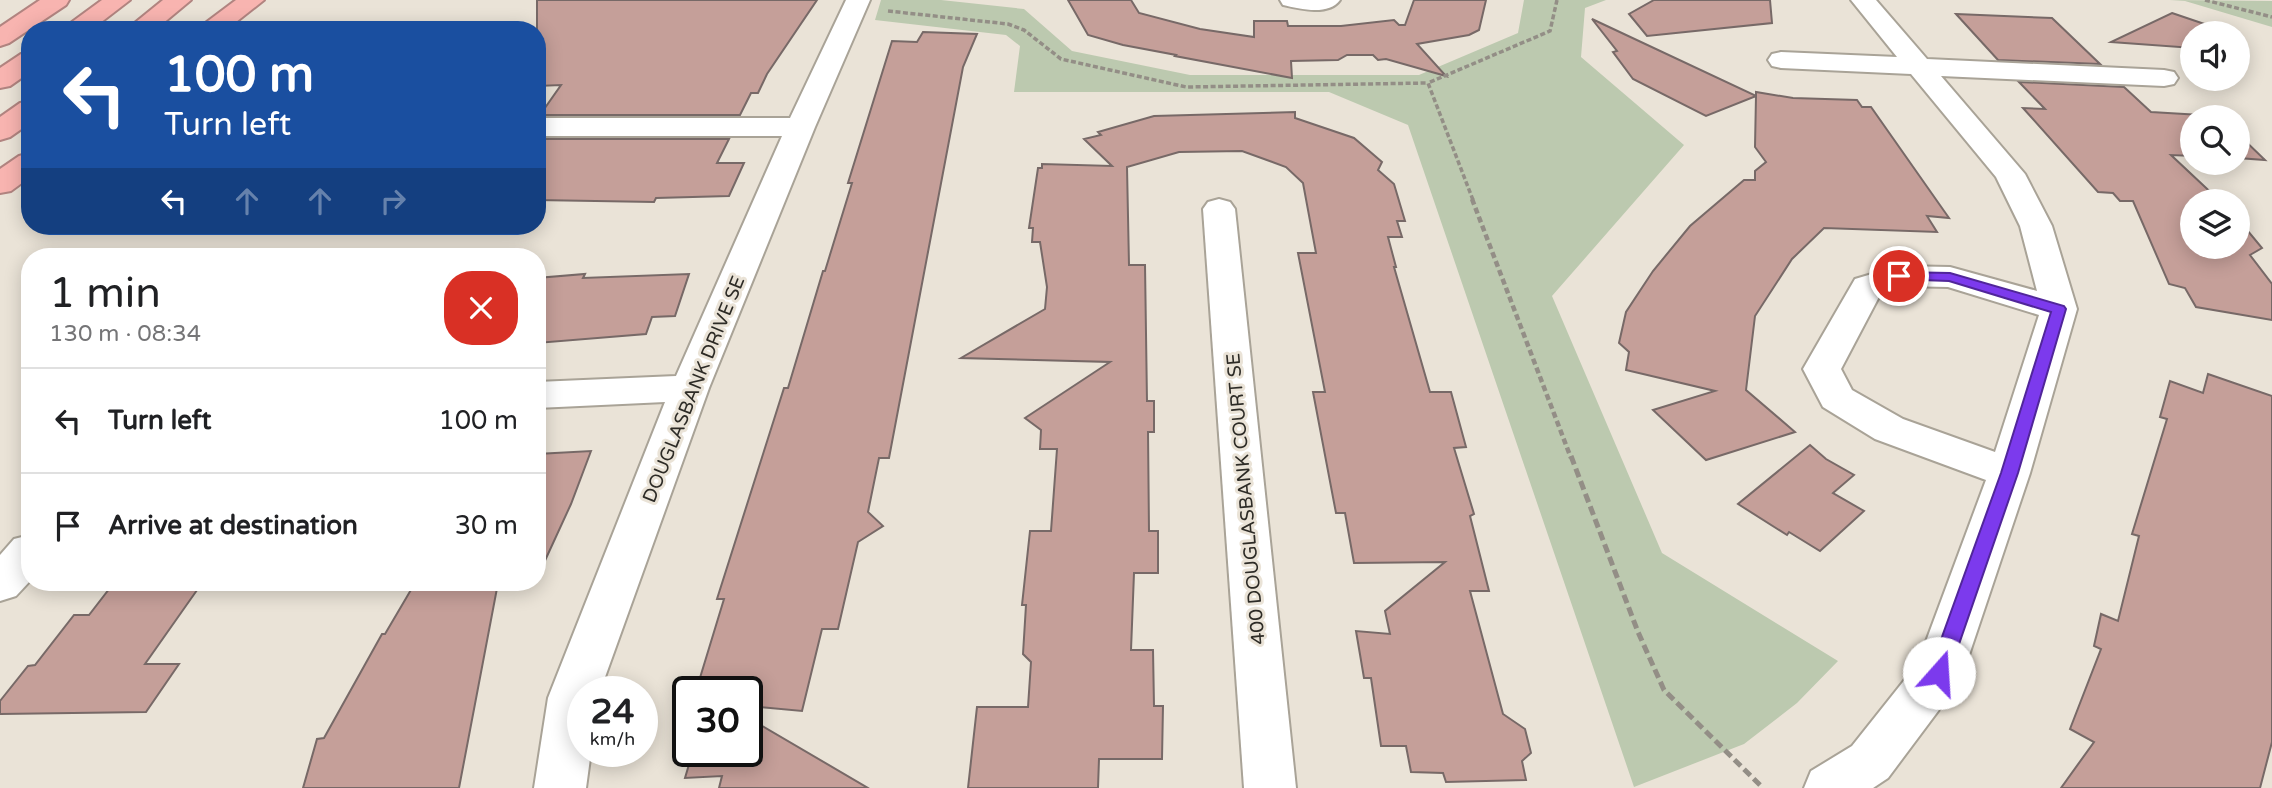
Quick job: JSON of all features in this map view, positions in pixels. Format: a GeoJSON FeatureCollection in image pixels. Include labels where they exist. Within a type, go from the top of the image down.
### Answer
{"type":"FeatureCollection","features":[{"type":"Feature","properties":{"kind":"highway"},"geometry":{"type":"LineString","coordinates":[[26,21],[57,0]]}},
{"type":"Feature","properties":{"kind":"highway"},"geometry":{"type":"LineString","coordinates":[[87,21],[118,0]]}},
{"type":"Feature","properties":{"kind":"highway"},"geometry":{"type":"LineString","coordinates":[[151,21],[179,0]]}},
{"type":"Feature","properties":{"kind":"highway"},"geometry":{"type":"LineString","coordinates":[[222,21],[252,0]]}},
{"type":"Feature","properties":{"kind":"highway"},"geometry":{"type":"LineString","coordinates":[[0,38],[21,24]]}},
{"type":"Feature","properties":{"kind":"highway"},"geometry":{"type":"LineString","coordinates":[[0,80],[21,66]]}},
{"type":"Feature","properties":{"kind":"highway"},"geometry":{"type":"LineString","coordinates":[[0,131],[21,116]]}},
{"type":"Feature","properties":{"kind":"highway"},"geometry":{"type":"LineString","coordinates":[[0,184],[21,169]]}},
{"type":"Feature","properties":{"kind":"street"},"geometry":{"type":"LineString","coordinates":[[1292,0],[1319,3],[1328,0]]}},
{"type":"Feature","properties":{"kind":"street"},"geometry":{"type":"LineString","coordinates":[[1830,788],[1870,762],[1939,673],[2009,473],[2059,309],[2036,226],[2010,174],[1863,0]]}},
{"type":"Feature","properties":{"kind":"street","name":"DOUGLASBANK DRIVE SE"},"geometry":{"type":"LineString","coordinates":[[560,788],[573,698],[690,388],[800,127],[857,4]]}},
{"type":"Feature","properties":{"kind":"street"},"geometry":{"type":"LineString","coordinates":[[1781,60],[2164,78]]}},
{"type":"Feature","properties":{"kind":"street"},"geometry":{"type":"LineString","coordinates":[[546,127],[800,127]]}},
{"type":"Feature","properties":{"kind":"street","name":"400 DOUGLASBANK COURT SE"},"geometry":{"type":"LineString","coordinates":[[1219,209],[1270,788]]}},
{"type":"Feature","properties":{"kind":"street"},"geometry":{"type":"LineString","coordinates":[[2009,473],[1889,429],[1837,398],[1822,369],[1867,286],[1899,276],[1950,277],[2059,309]]}},
{"type":"Feature","properties":{"kind":"street"},"geometry":{"type":"LineString","coordinates":[[546,395],[690,388]]}},
{"type":"Feature","properties":{"kind":"street"},"geometry":{"type":"LineString","coordinates":[[0,584],[21,561]]}},
{"type":"Feature","properties":{"kind":"path"},"geometry":{"type":"LineString","coordinates":[[857,4],[1008,24],[1024,30],[1061,59],[1186,87],[1428,83],[1550,31],[1557,0]]}},
{"type":"Feature","properties":{"kind":"path"},"geometry":{"type":"LineString","coordinates":[[2205,0],[2272,17]]}},
{"type":"Feature","properties":{"kind":"path"},"geometry":{"type":"LineString","coordinates":[[1428,83],[1638,632],[1664,690],[1763,788]]}},
{"type":"Feature","properties":{"kind":"green space"},"geometry":{"type":"Polygon","coordinates":[[[881,0],[941,0],[1024,9],[1072,51],[1190,75],[1419,75],[1518,33],[1524,0],[1606,0],[1585,8],[1581,57],[1684,145],[1552,296],[1662,553],[1838,661],[1797,703],[1744,744],[1634,787],[1408,125],[1329,92],[1014,92],[1020,46],[1006,35],[875,20],[881,0]]]}},
{"type":"Feature","properties":{"kind":"green space"},"geometry":{"type":"Polygon","coordinates":[[[2170,0],[2272,1],[2272,27],[2185,1],[2170,0]]]}},
{"type":"Feature","properties":{"kind":"building"},"geometry":{"type":"Polygon","coordinates":[[[537,0],[817,0],[767,74],[758,93],[751,93],[740,115],[546,115],[546,106],[561,85],[546,86],[546,21],[537,21],[537,0]]]}},
{"type":"Feature","properties":{"kind":"building"},"geometry":{"type":"Polygon","coordinates":[[[1068,0],[1131,0],[1139,13],[1200,29],[1254,37],[1254,21],[1287,21],[1288,26],[1341,26],[1394,20],[1399,25],[1405,25],[1414,0],[1486,0],[1479,30],[1469,35],[1417,44],[1446,76],[1386,59],[1378,60],[1373,55],[1347,55],[1338,60],[1291,61],[1292,78],[1175,56],[1088,35],[1068,0]]]}},
{"type":"Feature","properties":{"kind":"building"},"geometry":{"type":"Polygon","coordinates":[[[1654,0],[1770,0],[1772,23],[1647,36],[1629,14],[1654,0]]]}},
{"type":"Feature","properties":{"kind":"building"},"geometry":{"type":"Polygon","coordinates":[[[2172,13],[2196,21],[2180,21],[2180,47],[2111,42],[2172,13]]]}},
{"type":"Feature","properties":{"kind":"building"},"geometry":{"type":"Polygon","coordinates":[[[1956,14],[2052,18],[2100,64],[1998,60],[1956,14]]]}},
{"type":"Feature","properties":{"kind":"building"},"geometry":{"type":"Polygon","coordinates":[[[1592,19],[1756,96],[1706,116],[1633,79],[1613,52],[1617,51],[1592,19]]]}},
{"type":"Feature","properties":{"kind":"building"},"geometry":{"type":"Polygon","coordinates":[[[923,32],[977,34],[963,67],[889,458],[879,458],[868,512],[883,526],[858,542],[838,629],[822,629],[802,711],[763,707],[763,676],[701,676],[724,599],[717,599],[784,388],[788,388],[825,271],[852,183],[848,183],[892,41],[917,42],[923,32]]]}},
{"type":"Feature","properties":{"kind":"building"},"geometry":{"type":"Polygon","coordinates":[[[2019,82],[2124,87],[2151,112],[2180,114],[2180,155],[2171,155],[2180,163],[2180,175],[2192,175],[2207,189],[2180,189],[2180,259],[2250,259],[2250,255],[2272,284],[2272,320],[2196,307],[2185,288],[2169,284],[2133,201],[2120,201],[2113,193],[2098,192],[2023,108],[2045,109],[2019,82]]]}},
{"type":"Feature","properties":{"kind":"building"},"geometry":{"type":"Polygon","coordinates":[[[1756,92],[1793,98],[1857,100],[1862,107],[1871,107],[1949,218],[1927,216],[1937,232],[1824,228],[1792,259],[1755,316],[1746,390],[1795,432],[1706,460],[1653,410],[1715,391],[1626,370],[1629,352],[1619,343],[1626,312],[1653,271],[1690,226],[1744,180],[1755,180],[1755,171],[1766,162],[1755,147],[1756,92]]]}},
{"type":"Feature","properties":{"kind":"building"},"geometry":{"type":"Polygon","coordinates":[[[1295,112],[1295,118],[1354,138],[1382,162],[1378,170],[1394,184],[1405,221],[1397,221],[1402,237],[1388,237],[1394,267],[1430,392],[1451,392],[1466,447],[1454,448],[1474,514],[1470,516],[1489,591],[1470,591],[1503,714],[1525,729],[1531,753],[1522,761],[1526,780],[1446,782],[1443,773],[1411,772],[1406,746],[1381,746],[1371,678],[1364,678],[1356,631],[1390,634],[1385,611],[1445,562],[1354,563],[1345,513],[1336,513],[1313,392],[1325,392],[1298,253],[1316,253],[1303,183],[1286,167],[1242,151],[1179,152],[1127,167],[1129,265],[1145,265],[1147,401],[1154,401],[1154,432],[1148,432],[1149,531],[1158,531],[1158,573],[1134,573],[1131,650],[1153,650],[1154,706],[1163,706],[1162,759],[1099,759],[1098,788],[968,788],[977,707],[1028,707],[1031,662],[1023,654],[1026,605],[1022,605],[1030,531],[1051,531],[1057,449],[1040,449],[1041,430],[1025,418],[1110,362],[961,358],[1045,309],[1047,287],[1040,242],[1032,242],[1033,228],[1029,228],[1038,168],[1042,168],[1042,164],[1112,166],[1084,139],[1101,135],[1098,132],[1154,116],[1295,112]]]}},
{"type":"Feature","properties":{"kind":"building"},"geometry":{"type":"Polygon","coordinates":[[[546,139],[729,139],[717,163],[744,163],[729,196],[656,198],[654,202],[546,200],[546,139]]]}},
{"type":"Feature","properties":{"kind":"building"},"geometry":{"type":"Polygon","coordinates":[[[2250,146],[2265,160],[2250,159],[2250,146]]]}},
{"type":"Feature","properties":{"kind":"building"},"geometry":{"type":"Polygon","coordinates":[[[2250,234],[2262,248],[2250,255],[2250,234]]]}},
{"type":"Feature","properties":{"kind":"building"},"geometry":{"type":"Polygon","coordinates":[[[585,274],[583,278],[689,274],[675,316],[652,317],[646,334],[546,342],[546,277],[585,274]]]}},
{"type":"Feature","properties":{"kind":"building"},"geometry":{"type":"Polygon","coordinates":[[[2208,374],[2272,396],[2272,742],[2260,788],[2061,788],[2094,742],[2070,729],[2101,649],[2094,646],[2101,614],[2118,621],[2139,536],[2132,534],[2167,419],[2160,417],[2170,381],[2203,393],[2208,374]]]}},
{"type":"Feature","properties":{"kind":"building"},"geometry":{"type":"Polygon","coordinates":[[[1810,445],[1826,459],[1854,475],[1833,493],[1864,511],[1820,551],[1789,532],[1787,535],[1738,504],[1810,445]]]}},
{"type":"Feature","properties":{"kind":"building"},"geometry":{"type":"Polygon","coordinates":[[[591,451],[546,558],[546,454],[591,451]]]}},
{"type":"Feature","properties":{"kind":"building"},"geometry":{"type":"Polygon","coordinates":[[[108,591],[196,591],[145,664],[179,664],[146,712],[0,714],[0,701],[28,666],[35,665],[74,615],[89,615],[108,591]]]}},
{"type":"Feature","properties":{"kind":"building"},"geometry":{"type":"Polygon","coordinates":[[[410,591],[496,591],[459,788],[303,788],[317,739],[324,738],[382,634],[385,634],[410,591]]]}},
{"type":"Feature","properties":{"kind":"building"},"geometry":{"type":"Polygon","coordinates":[[[763,726],[868,788],[719,788],[722,776],[685,778],[688,767],[763,767],[763,726]]]}},
{"type":"Feature","properties":{"kind":"route"},"geometry":{"type":"LineString","coordinates":[[1899,276],[1950,277],[2059,309],[2009,473],[1939,673]]}}]}
